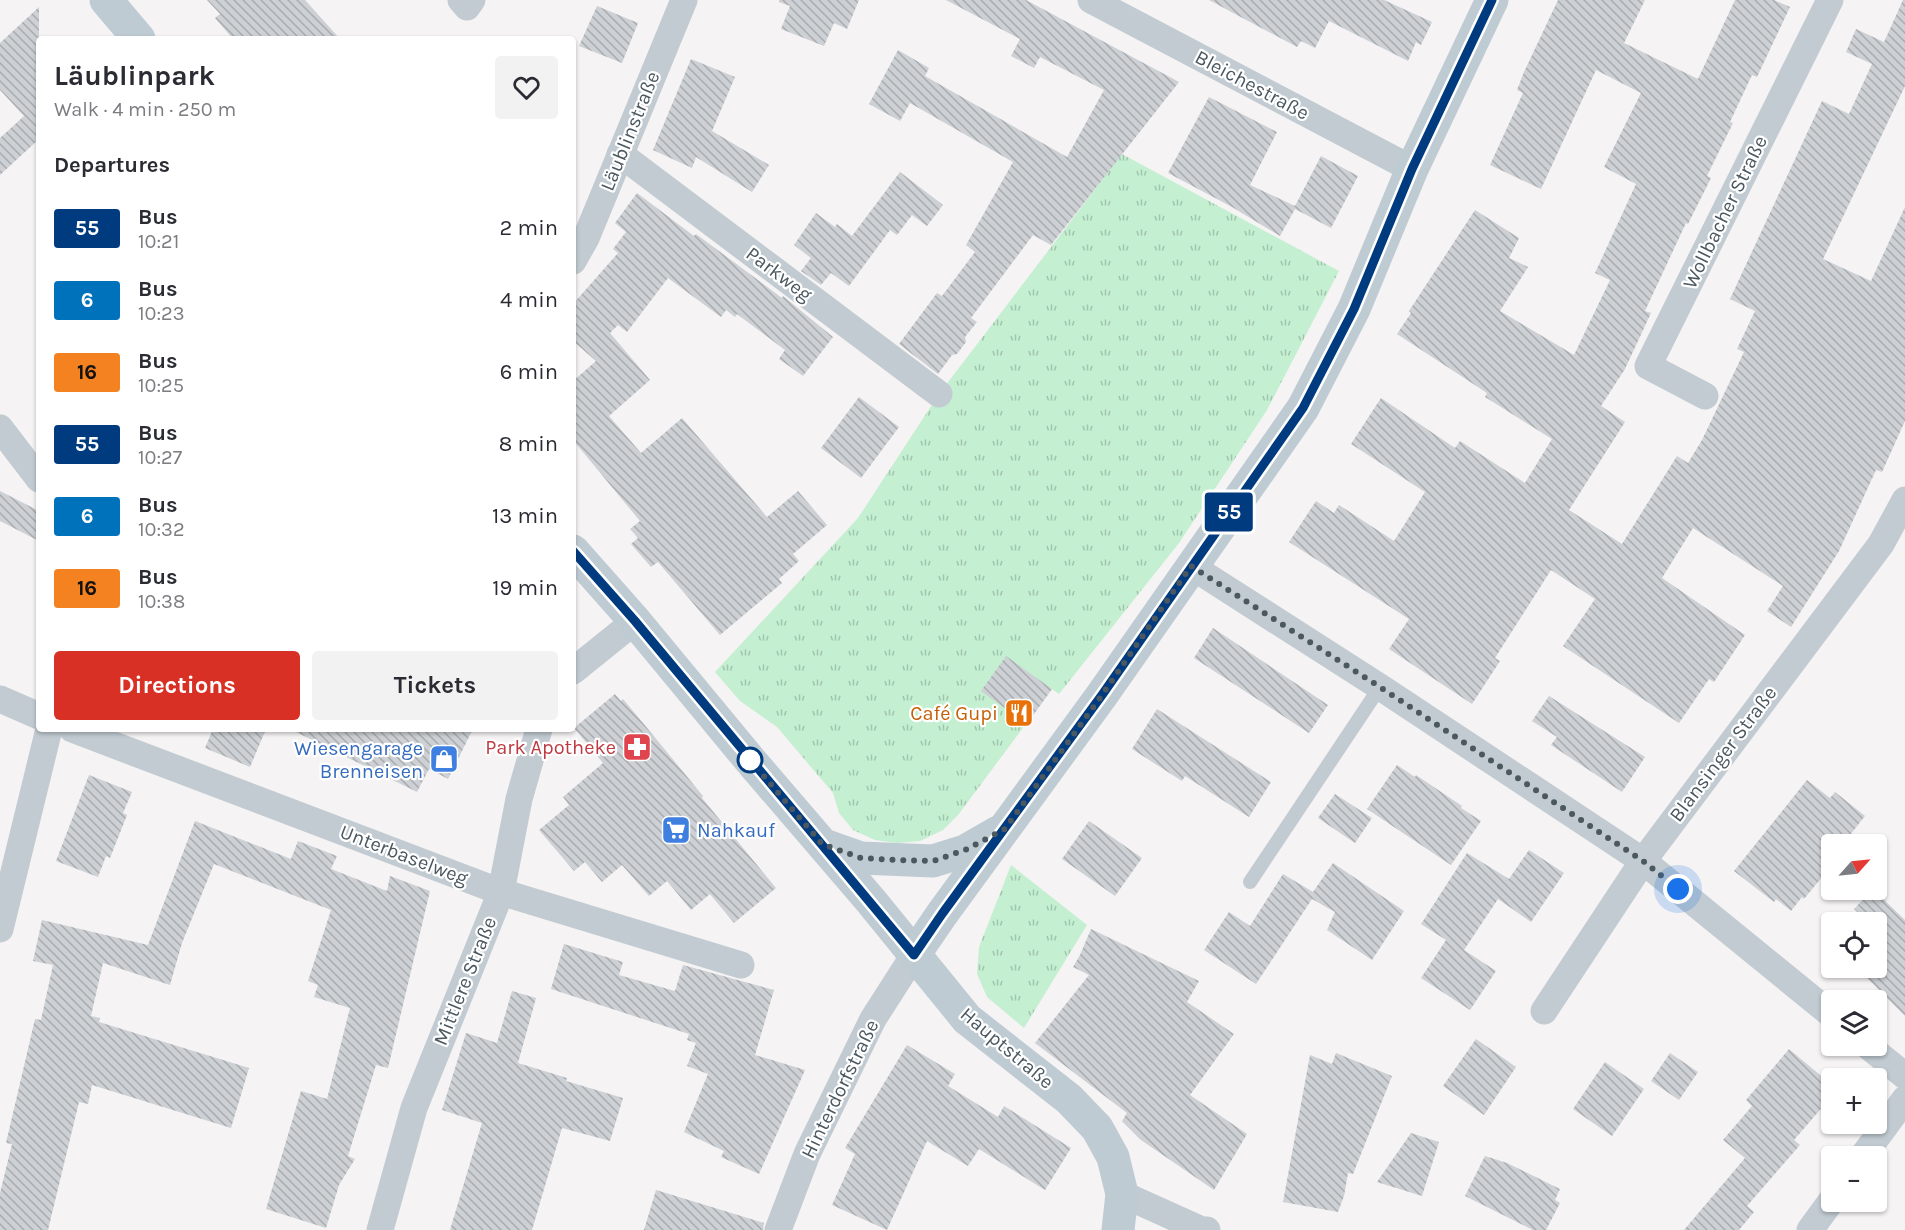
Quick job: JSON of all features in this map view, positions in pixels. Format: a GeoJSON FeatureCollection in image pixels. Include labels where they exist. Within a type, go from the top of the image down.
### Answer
{"type":"FeatureCollection","features":[{"type":"Feature","properties":{"kind":"street"},"geometry":{"type":"LineString","coordinates":[[106,0],[137,36]]}},
{"type":"Feature","properties":{"kind":"street"},"geometry":{"type":"LineString","coordinates":[[461,0],[467,7],[472,0]]}},
{"type":"Feature","properties":{"kind":"street","name":"Läublinstraße"},"geometry":{"type":"LineString","coordinates":[[576,256],[586,238],[684,0]]}},
{"type":"Feature","properties":{"kind":"street","name":"Bleichestraße"},"geometry":{"type":"LineString","coordinates":[[1091,0],[1412,169]]}},
{"type":"Feature","properties":{"kind":"street"},"geometry":{"type":"LineString","coordinates":[[914,955],[1102,695],[1303,408],[1354,309],[1412,169],[1492,0]]}},
{"type":"Feature","properties":{"kind":"street","name":"Wollbacher Straße"},"geometry":{"type":"LineString","coordinates":[[1705,396],[1648,366],[1830,0]]}},
{"type":"Feature","properties":{"kind":"street","name":"Parkweg"},"geometry":{"type":"LineString","coordinates":[[620,154],[939,394]]}},
{"type":"Feature","properties":{"kind":"street"},"geometry":{"type":"LineString","coordinates":[[0,428],[36,475]]}},
{"type":"Feature","properties":{"kind":"street","name":"Blansinger Straße"},"geometry":{"type":"LineString","coordinates":[[1544,1011],[1643,861],[1881,544],[1905,500]]}},
{"type":"Feature","properties":{"kind":"street","name":"Hauptstraße"},"geometry":{"type":"LineString","coordinates":[[576,554],[635,621],[967,1019],[1069,1099],[1097,1128],[1113,1157],[1122,1194],[1119,1230]]}},
{"type":"Feature","properties":{"kind":"street"},"geometry":{"type":"LineString","coordinates":[[1191,566],[1380,687],[1643,861],[1821,1006]]}},
{"type":"Feature","properties":{"kind":"street"},"geometry":{"type":"LineString","coordinates":[[576,669],[635,621]]}},
{"type":"Feature","properties":{"kind":"street"},"geometry":{"type":"LineString","coordinates":[[0,699],[36,715]]}},
{"type":"Feature","properties":{"kind":"street"},"geometry":{"type":"LineString","coordinates":[[0,929],[48,732]]}},
{"type":"Feature","properties":{"kind":"street","name":"Unterbaselweg"},"geometry":{"type":"LineString","coordinates":[[80,732],[501,892],[741,965]]}},
{"type":"Feature","properties":{"kind":"street","name":"Mittlere Straße"},"geometry":{"type":"LineString","coordinates":[[380,1230],[414,1108],[501,892],[519,799],[539,732]]}},
{"type":"Feature","properties":{"kind":"street"},"geometry":{"type":"LineString","coordinates":[[822,844],[861,858],[933,861],[965,850],[1005,829]]}},
{"type":"Feature","properties":{"kind":"street","name":"Hinterdorfstraße"},"geometry":{"type":"LineString","coordinates":[[778,1230],[807,1154],[868,1029],[914,955]]}},
{"type":"Feature","properties":{"kind":"street"},"geometry":{"type":"LineString","coordinates":[[1880,1056],[1905,1076]]}},
{"type":"Feature","properties":{"kind":"street"},"geometry":{"type":"LineString","coordinates":[[1870,1146],[1905,1099]]}},
{"type":"Feature","properties":{"kind":"street"},"geometry":{"type":"LineString","coordinates":[[1122,1194],[1202,1230],[1207,1230]]}},
{"type":"Feature","properties":{"kind":"street"},"geometry":{"type":"LineString","coordinates":[[1810,1230],[1823,1212]]}},
{"type":"Feature","properties":{"kind":"lane"},"geometry":{"type":"LineString","coordinates":[[1250,882],[1380,687]]}},
{"type":"Feature","properties":{"kind":"green space"},"geometry":{"type":"Polygon","coordinates":[[[1122,154],[1339,271],[1267,410],[1179,543],[1059,694],[1052,689],[958,815],[943,830],[920,841],[897,843],[875,840],[853,830],[839,813],[833,793],[777,727],[740,701],[715,672],[858,518],[939,394],[1122,154]]]}},
{"type":"Feature","properties":{"kind":"green space"},"geometry":{"type":"Polygon","coordinates":[[[1011,865],[1087,925],[1024,1028],[987,997],[977,974],[979,947],[1011,865]]]}},
{"type":"Feature","properties":{"kind":"building"},"geometry":{"type":"Polygon","coordinates":[[[207,0],[305,0],[337,36],[230,36],[215,18],[220,14],[207,0]]]}},
{"type":"Feature","properties":{"kind":"building"},"geometry":{"type":"Polygon","coordinates":[[[779,0],[859,0],[847,29],[834,23],[824,46],[781,29],[790,6],[779,0]]]}},
{"type":"Feature","properties":{"kind":"building"},"geometry":{"type":"Polygon","coordinates":[[[946,0],[1026,0],[1179,82],[1051,245],[1033,235],[971,318],[977,322],[965,337],[966,342],[957,354],[952,355],[938,374],[899,344],[937,293],[942,296],[975,252],[966,245],[1013,162],[910,103],[900,121],[869,104],[898,50],[929,68],[925,76],[1067,157],[1104,90],[1040,57],[1034,68],[1011,56],[1020,39],[946,0]]]}},
{"type":"Feature","properties":{"kind":"building"},"geometry":{"type":"Polygon","coordinates":[[[1209,0],[1384,0],[1432,22],[1421,45],[1416,42],[1408,61],[1329,21],[1315,48],[1301,41],[1297,47],[1209,0]]]}},
{"type":"Feature","properties":{"kind":"building"},"geometry":{"type":"Polygon","coordinates":[[[1558,0],[1645,0],[1624,43],[1698,79],[1735,0],[1774,0],[1790,7],[1757,77],[1752,75],[1730,122],[1733,123],[1707,176],[1711,178],[1688,224],[1686,223],[1645,311],[1651,313],[1625,369],[1601,406],[1625,422],[1569,510],[1622,544],[1677,456],[1688,463],[1702,440],[1744,352],[1737,349],[1755,311],[1730,299],[1822,101],[1849,114],[1872,64],[1846,52],[1856,29],[1884,42],[1905,0],[1905,86],[1823,259],[1871,281],[1905,207],[1905,421],[1882,472],[1876,470],[1839,551],[1791,627],[1767,611],[1783,586],[1693,528],[1662,578],[1745,635],[1714,682],[1709,679],[1679,723],[1563,646],[1595,599],[1551,570],[1495,658],[1500,661],[1472,704],[1389,649],[1409,619],[1289,542],[1316,501],[1334,513],[1339,505],[1394,541],[1425,492],[1351,444],[1381,398],[1455,448],[1460,441],[1525,483],[1552,439],[1485,397],[1487,393],[1397,334],[1411,313],[1409,311],[1475,210],[1519,238],[1509,258],[1528,267],[1500,311],[1574,355],[1610,280],[1595,273],[1636,184],[1604,167],[1641,93],[1596,70],[1541,189],[1490,165],[1523,93],[1517,90],[1524,72],[1558,0]]]}},
{"type":"Feature","properties":{"kind":"building"},"geometry":{"type":"Polygon","coordinates":[[[597,6],[638,23],[622,63],[579,46],[597,6]]]}},
{"type":"Feature","properties":{"kind":"building"},"geometry":{"type":"Polygon","coordinates":[[[39,7],[39,36],[36,36],[36,142],[0,175],[0,138],[24,116],[0,90],[0,43],[39,7]]]}},
{"type":"Feature","properties":{"kind":"building"},"geometry":{"type":"Polygon","coordinates":[[[691,59],[735,77],[712,131],[769,165],[752,192],[696,157],[692,168],[653,150],[691,59]]]}},
{"type":"Feature","properties":{"kind":"building"},"geometry":{"type":"Polygon","coordinates":[[[1209,97],[1277,132],[1250,185],[1295,206],[1321,156],[1358,176],[1331,228],[1295,209],[1280,236],[1168,173],[1209,97]]]}},
{"type":"Feature","properties":{"kind":"building"},"geometry":{"type":"Polygon","coordinates":[[[900,172],[943,205],[927,226],[912,215],[897,235],[890,230],[849,286],[831,273],[821,285],[801,271],[811,258],[794,245],[816,213],[835,227],[837,224],[852,236],[900,172]]]}},
{"type":"Feature","properties":{"kind":"building"},"geometry":{"type":"Polygon","coordinates":[[[637,193],[694,236],[696,234],[782,298],[783,296],[833,337],[803,376],[779,359],[785,350],[737,314],[735,317],[726,310],[721,317],[668,278],[627,332],[618,325],[610,333],[650,380],[609,416],[641,453],[682,418],[767,517],[798,491],[827,525],[793,554],[799,561],[779,579],[782,583],[720,635],[658,562],[651,567],[631,544],[638,538],[630,529],[640,521],[576,444],[576,378],[596,361],[576,344],[576,301],[618,253],[613,249],[626,232],[615,223],[637,193]]]}},
{"type":"Feature","properties":{"kind":"building"},"geometry":{"type":"Polygon","coordinates":[[[859,397],[899,427],[861,478],[821,448],[859,397]]]}},
{"type":"Feature","properties":{"kind":"building"},"geometry":{"type":"Polygon","coordinates":[[[0,491],[36,509],[36,539],[0,521],[0,491]]]}},
{"type":"Feature","properties":{"kind":"building"},"geometry":{"type":"Polygon","coordinates":[[[1213,628],[1328,705],[1309,733],[1194,658],[1213,628]]]}},
{"type":"Feature","properties":{"kind":"building"},"geometry":{"type":"Polygon","coordinates":[[[1006,656],[1052,689],[1027,724],[981,691],[1006,656]]]}},
{"type":"Feature","properties":{"kind":"building"},"geometry":{"type":"Polygon","coordinates":[[[615,694],[621,701],[623,699],[776,888],[734,923],[710,894],[691,910],[667,881],[649,896],[622,865],[602,882],[585,862],[574,871],[539,830],[569,805],[563,797],[603,763],[576,730],[576,726],[615,694]]]}},
{"type":"Feature","properties":{"kind":"building"},"geometry":{"type":"Polygon","coordinates":[[[1549,696],[1645,757],[1622,792],[1551,745],[1557,737],[1532,721],[1549,696]]]}},
{"type":"Feature","properties":{"kind":"building"},"geometry":{"type":"Polygon","coordinates":[[[1157,709],[1271,782],[1249,817],[1185,776],[1182,781],[1132,749],[1157,709]]]}},
{"type":"Feature","properties":{"kind":"building"},"geometry":{"type":"Polygon","coordinates":[[[212,732],[265,732],[250,767],[205,748],[212,732]]]}},
{"type":"Feature","properties":{"kind":"building"},"geometry":{"type":"Polygon","coordinates":[[[296,732],[472,732],[448,779],[429,769],[417,792],[296,732]]]}},
{"type":"Feature","properties":{"kind":"building"},"geometry":{"type":"Polygon","coordinates":[[[1397,765],[1415,777],[1416,775],[1481,821],[1451,865],[1367,809],[1397,765]]]}},
{"type":"Feature","properties":{"kind":"building"},"geometry":{"type":"Polygon","coordinates":[[[89,775],[132,792],[123,813],[127,815],[110,858],[106,856],[98,877],[56,861],[89,775]]]}},
{"type":"Feature","properties":{"kind":"building"},"geometry":{"type":"Polygon","coordinates":[[[1807,780],[1830,798],[1835,792],[1865,816],[1851,834],[1821,834],[1821,878],[1791,911],[1776,899],[1774,902],[1734,871],[1807,780]]]}},
{"type":"Feature","properties":{"kind":"building"},"geometry":{"type":"Polygon","coordinates":[[[1335,794],[1372,818],[1355,843],[1318,818],[1335,794]]]}},
{"type":"Feature","properties":{"kind":"building"},"geometry":{"type":"Polygon","coordinates":[[[195,821],[291,859],[298,841],[337,856],[331,869],[387,891],[390,876],[430,891],[388,1068],[376,1065],[348,1156],[355,1159],[339,1185],[326,1228],[266,1209],[301,1091],[327,1099],[350,1008],[314,997],[318,985],[308,981],[331,910],[214,864],[182,943],[170,985],[103,963],[91,1016],[100,1018],[99,1022],[249,1068],[231,1128],[92,1085],[88,1104],[79,1102],[48,1230],[0,1230],[0,1193],[12,1144],[6,1143],[35,1019],[41,1020],[53,965],[33,961],[42,920],[148,945],[195,821]]]}},
{"type":"Feature","properties":{"kind":"building"},"geometry":{"type":"Polygon","coordinates":[[[1089,821],[1142,858],[1115,896],[1062,859],[1089,821]]]}},
{"type":"Feature","properties":{"kind":"building"},"geometry":{"type":"Polygon","coordinates":[[[1529,850],[1564,873],[1531,922],[1498,899],[1464,950],[1496,971],[1470,1010],[1421,978],[1446,940],[1421,924],[1467,853],[1509,879],[1529,850]]]}},
{"type":"Feature","properties":{"kind":"building"},"geometry":{"type":"Polygon","coordinates":[[[1333,863],[1404,911],[1372,960],[1327,930],[1335,912],[1312,899],[1256,984],[1204,950],[1229,912],[1250,926],[1283,874],[1313,892],[1333,863]]]}},
{"type":"Feature","properties":{"kind":"building"},"geometry":{"type":"Polygon","coordinates":[[[1863,900],[1884,900],[1905,920],[1905,1016],[1887,998],[1887,990],[1879,990],[1867,978],[1887,978],[1887,912],[1857,912],[1854,909],[1863,900]]]}},
{"type":"Feature","properties":{"kind":"building"},"geometry":{"type":"Polygon","coordinates":[[[1091,929],[1199,981],[1187,1002],[1234,1034],[1190,1095],[1247,1134],[1214,1190],[1141,1140],[1122,1121],[1127,1113],[1035,1043],[1089,975],[1073,967],[1091,929]]]}},
{"type":"Feature","properties":{"kind":"building"},"geometry":{"type":"Polygon","coordinates":[[[564,944],[623,962],[619,975],[675,991],[683,965],[774,990],[755,1055],[805,1070],[759,1174],[721,1157],[724,1151],[684,1132],[708,1074],[687,1066],[696,1043],[687,1040],[689,1034],[551,989],[564,944]]]}},
{"type":"Feature","properties":{"kind":"building"},"geometry":{"type":"Polygon","coordinates":[[[512,991],[536,998],[518,1063],[567,1078],[566,1081],[623,1098],[610,1141],[562,1128],[532,1230],[450,1230],[482,1123],[442,1110],[466,1033],[497,1043],[512,991]]]}},
{"type":"Feature","properties":{"kind":"building"},"geometry":{"type":"Polygon","coordinates":[[[1476,1039],[1516,1067],[1484,1115],[1443,1086],[1476,1039]]]}},
{"type":"Feature","properties":{"kind":"building"},"geometry":{"type":"Polygon","coordinates":[[[907,1045],[955,1074],[948,1086],[998,1117],[1004,1106],[1071,1148],[1045,1190],[979,1149],[968,1166],[927,1141],[887,1230],[832,1205],[855,1154],[845,1148],[907,1045]]]}},
{"type":"Feature","properties":{"kind":"building"},"geometry":{"type":"Polygon","coordinates":[[[1789,1049],[1821,1076],[1821,1109],[1794,1140],[1800,1145],[1747,1206],[1754,1212],[1739,1230],[1684,1230],[1745,1158],[1723,1140],[1752,1106],[1746,1100],[1789,1049]]]}},
{"type":"Feature","properties":{"kind":"building"},"geometry":{"type":"Polygon","coordinates":[[[1336,1053],[1392,1076],[1353,1174],[1348,1173],[1344,1196],[1338,1212],[1283,1202],[1310,1055],[1332,1064],[1336,1053]]]}},
{"type":"Feature","properties":{"kind":"building"},"geometry":{"type":"Polygon","coordinates":[[[1670,1053],[1698,1072],[1679,1100],[1651,1081],[1670,1053]]]}},
{"type":"Feature","properties":{"kind":"building"},"geometry":{"type":"Polygon","coordinates":[[[1605,1062],[1644,1089],[1612,1136],[1573,1109],[1605,1062]]]}},
{"type":"Feature","properties":{"kind":"building"},"geometry":{"type":"Polygon","coordinates":[[[1411,1133],[1439,1142],[1422,1196],[1377,1182],[1411,1133]]]}},
{"type":"Feature","properties":{"kind":"building"},"geometry":{"type":"Polygon","coordinates":[[[1485,1156],[1507,1163],[1560,1189],[1555,1200],[1560,1203],[1546,1230],[1533,1230],[1465,1196],[1485,1156]]]}},
{"type":"Feature","properties":{"kind":"building"},"geometry":{"type":"Polygon","coordinates":[[[656,1190],[764,1223],[763,1230],[644,1230],[656,1190]]]}},
{"type":"Feature","properties":{"kind":"bus line","name":"55"},"geometry":{"type":"LineString","coordinates":[[576,554],[635,621],[914,955],[1102,695],[1303,408],[1354,309],[1412,169],[1492,0]]}},
{"type":"Feature","properties":{"kind":"place","name":"Café Gupi"},"geometry":{"type":"Point","coordinates":[1019,713]}},
{"type":"Feature","properties":{"kind":"place","name":"Park Apotheke"},"geometry":{"type":"Point","coordinates":[637,747]}},
{"type":"Feature","properties":{"kind":"place","name":"Wiesengarage Brenneisen"},"geometry":{"type":"Point","coordinates":[444,759]}},
{"type":"Feature","properties":{"kind":"place","name":"Nahkauf"},"geometry":{"type":"Point","coordinates":[676,830]}},
{"type":"Feature","properties":{"kind":"route"},"geometry":{"type":"LineString","coordinates":[[750,760],[822,844],[861,858],[895,860],[933,861],[965,850],[1005,829],[1102,695],[1191,566],[1380,687],[1643,861],[1678,889]]}}]}
